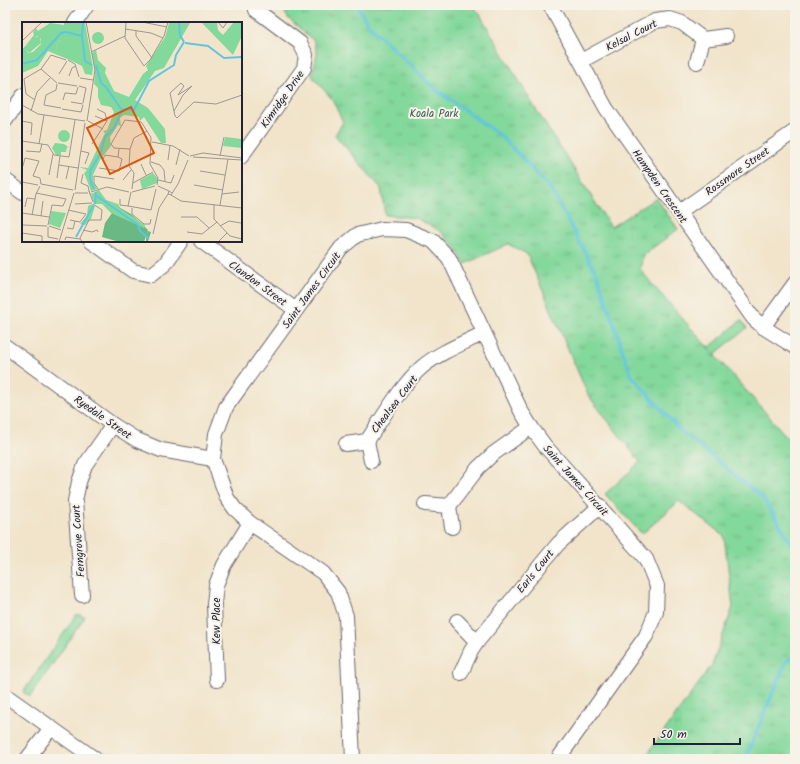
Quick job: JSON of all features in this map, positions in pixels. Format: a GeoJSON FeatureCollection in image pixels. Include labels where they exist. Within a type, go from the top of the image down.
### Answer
{"type":"FeatureCollection","features":[{"type":"Feature","properties":{"kind":"street"},"geometry":{"type":"LineString","coordinates":[[75,22],[87,5]]}},
{"type":"Feature","properties":{"kind":"street","name":"Hampden Crescent"},"geometry":{"type":"LineString","coordinates":[[550,5],[606,108],[753,318],[763,327],[795,347]]}},
{"type":"Feature","properties":{"kind":"street","name":"Kimridge Drive"},"geometry":{"type":"LineString","coordinates":[[242,156],[304,68],[306,55],[300,43],[256,10]]}},
{"type":"Feature","properties":{"kind":"street","name":"Kelsal Court"},"geometry":{"type":"LineString","coordinates":[[580,61],[655,21],[670,19],[682,23],[703,39]]}},
{"type":"Feature","properties":{"kind":"street"},"geometry":{"type":"LineString","coordinates":[[697,62],[703,39],[726,36]]}},
{"type":"Feature","properties":{"kind":"street"},"geometry":{"type":"LineString","coordinates":[[5,121],[22,97]]}},
{"type":"Feature","properties":{"kind":"street","name":"Rossmore Street"},"geometry":{"type":"LineString","coordinates":[[679,212],[795,130]]}},
{"type":"Feature","properties":{"kind":"street"},"geometry":{"type":"LineString","coordinates":[[5,180],[22,192]]}},
{"type":"Feature","properties":{"kind":"street","name":"Saint James Circuit"},"geometry":{"type":"LineString","coordinates":[[353,759],[346,616],[338,592],[322,573],[250,523],[235,509],[227,498],[213,459],[216,434],[226,407],[341,248],[357,235],[382,229],[406,230],[432,241],[449,258],[521,411],[531,427],[545,446],[646,559],[657,586],[656,612],[646,636],[558,759]]}},
{"type":"Feature","properties":{"kind":"street"},"geometry":{"type":"LineString","coordinates":[[92,242],[133,271],[150,275],[165,264],[180,242]]}},
{"type":"Feature","properties":{"kind":"street","name":"Clandon Street"},"geometry":{"type":"LineString","coordinates":[[202,242],[296,310]]}},
{"type":"Feature","properties":{"kind":"street"},"geometry":{"type":"LineString","coordinates":[[763,327],[795,283]]}},
{"type":"Feature","properties":{"kind":"street","name":"Chealsea Court"},"geometry":{"type":"LineString","coordinates":[[371,461],[367,441],[408,383],[422,367],[440,355],[484,333]]}},
{"type":"Feature","properties":{"kind":"street","name":"Ryedale Street"},"geometry":{"type":"LineString","coordinates":[[5,346],[113,425],[136,440],[161,450],[213,459]]}},
{"type":"Feature","properties":{"kind":"street","name":"Ferngrove Court"},"geometry":{"type":"LineString","coordinates":[[82,595],[75,501],[79,482],[85,465],[113,425]]}},
{"type":"Feature","properties":{"kind":"street"},"geometry":{"type":"LineString","coordinates":[[452,527],[449,506],[478,468],[493,454],[531,427]]}},
{"type":"Feature","properties":{"kind":"street","name":"Chealsea Court"},"geometry":{"type":"LineString","coordinates":[[346,444],[367,441]]}},
{"type":"Feature","properties":{"kind":"street"},"geometry":{"type":"LineString","coordinates":[[425,504],[449,506]]}},
{"type":"Feature","properties":{"kind":"street","name":"Earls Court"},"geometry":{"type":"LineString","coordinates":[[461,673],[471,651],[477,642],[558,544],[600,506]]}},
{"type":"Feature","properties":{"kind":"street","name":"Kew Place"},"geometry":{"type":"LineString","coordinates":[[217,680],[214,604],[216,585],[224,565],[250,523]]}},
{"type":"Feature","properties":{"kind":"street"},"geometry":{"type":"LineString","coordinates":[[458,621],[477,642]]}},
{"type":"Feature","properties":{"kind":"street"},"geometry":{"type":"LineString","coordinates":[[5,695],[95,759]]}},
{"type":"Feature","properties":{"kind":"street"},"geometry":{"type":"LineString","coordinates":[[27,759],[51,728]]}},
{"type":"Feature","properties":{"kind":"green space","name":"Koala Park"},"geometry":{"type":"Polygon","coordinates":[[[281,5],[472,5],[479,13],[535,108],[611,227],[656,198],[678,229],[643,255],[640,269],[795,446],[795,759],[644,759],[712,665],[733,607],[724,536],[679,501],[642,534],[605,494],[640,462],[588,395],[527,254],[508,244],[465,264],[456,248],[440,231],[416,218],[385,215],[381,188],[335,135],[343,122],[332,99],[312,76],[317,54],[314,41],[288,18],[281,5]]]}},
{"type":"Feature","properties":{"kind":"green space"},"geometry":{"type":"Polygon","coordinates":[[[741,320],[747,328],[716,353],[717,359],[706,346],[708,345],[710,347],[741,320]]]}},
{"type":"Feature","properties":{"kind":"green space"},"geometry":{"type":"Polygon","coordinates":[[[77,614],[85,617],[30,697],[23,692],[77,614]]]}},
{"type":"Feature","properties":{"kind":"waterway"},"geometry":{"type":"LineString","coordinates":[[357,5],[368,24],[435,89],[501,136],[550,188],[597,274],[631,375],[680,430],[763,498],[795,549]]}},
{"type":"Feature","properties":{"kind":"waterway"},"geometry":{"type":"LineString","coordinates":[[745,759],[786,662],[795,655]]}}]}
